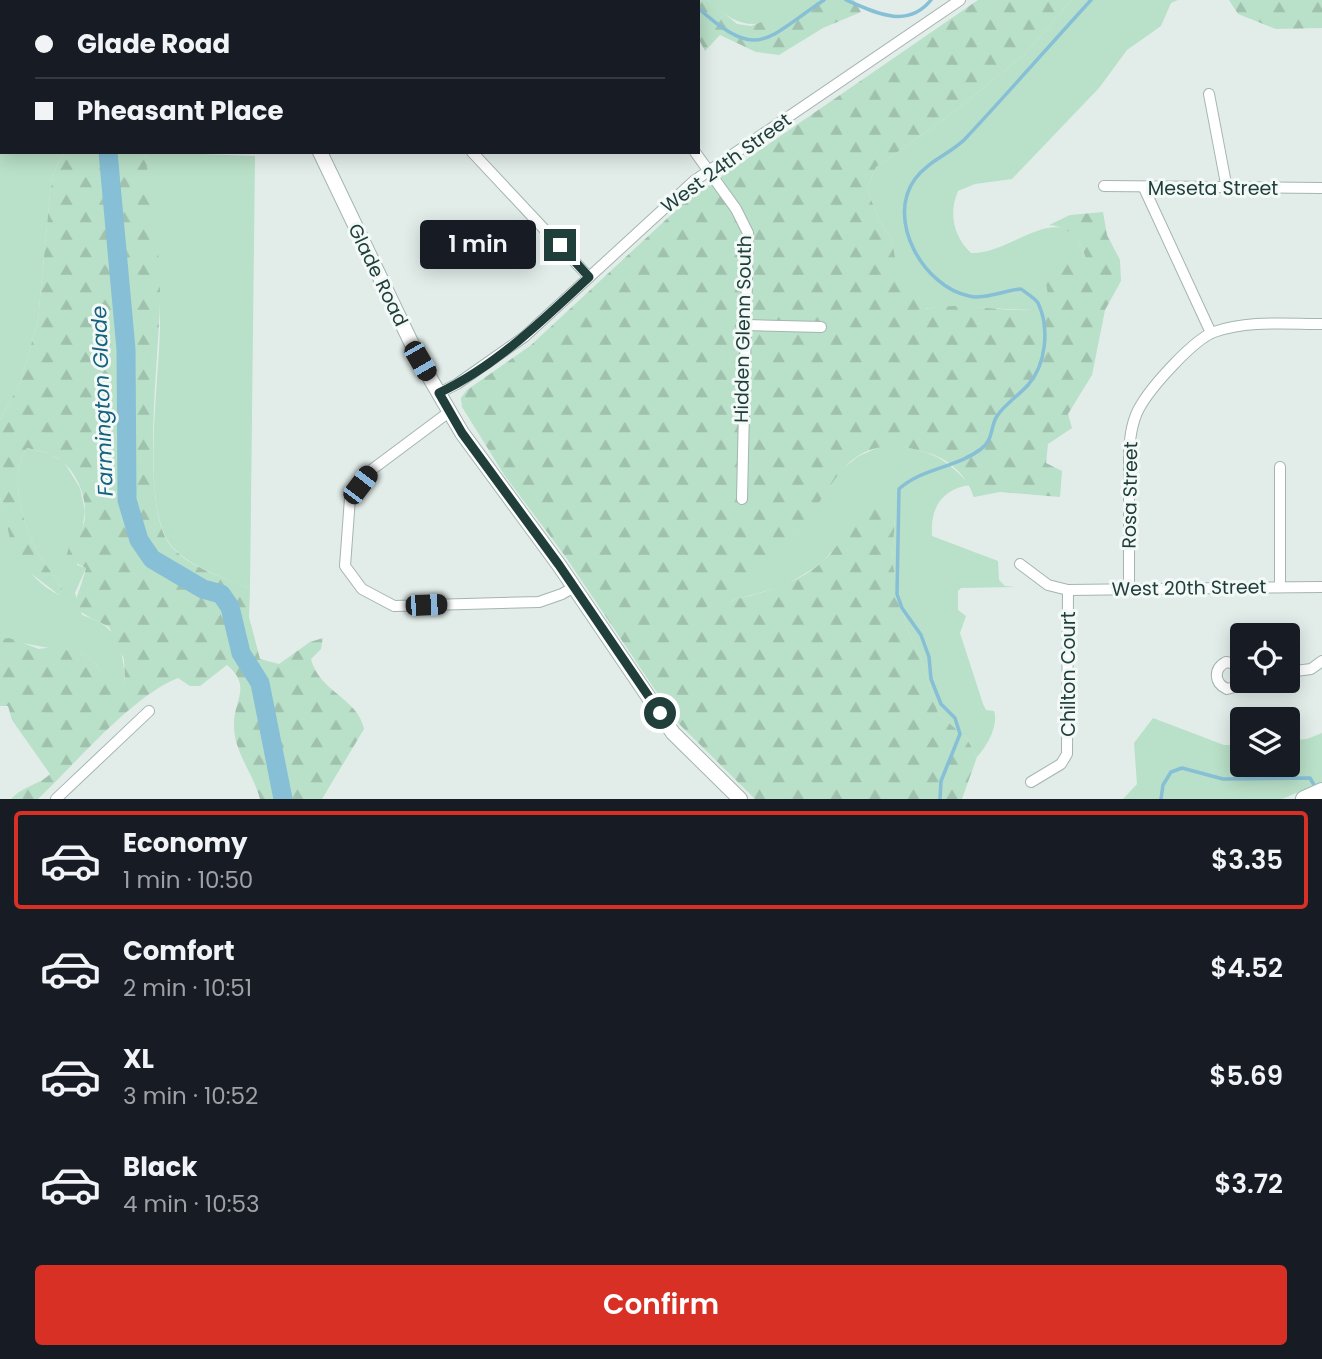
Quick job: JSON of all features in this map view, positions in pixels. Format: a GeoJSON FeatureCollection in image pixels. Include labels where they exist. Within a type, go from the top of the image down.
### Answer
{"type":"FeatureCollection","features":[{"type":"Feature","properties":{"kind":"main road"},"geometry":{"type":"LineString","coordinates":[[1304,799],[1322,792]]}},
{"type":"Feature","properties":{"kind":"street","name":"West 24th Street"},"geometry":{"type":"LineString","coordinates":[[439,393],[457,384],[524,337],[648,221],[708,171],[960,0]]}},
{"type":"Feature","properties":{"kind":"street"},"geometry":{"type":"LineString","coordinates":[[1209,94],[1227,189]]}},
{"type":"Feature","properties":{"kind":"street","name":"Glade Road"},"geometry":{"type":"LineString","coordinates":[[321,154],[410,341],[449,412],[574,587],[673,733],[740,799]]}},
{"type":"Feature","properties":{"kind":"street"},"geometry":{"type":"LineString","coordinates":[[474,154],[589,277]]}},
{"type":"Feature","properties":{"kind":"street","name":"Hidden Glenn South"},"geometry":{"type":"LineString","coordinates":[[696,154],[736,209],[748,233],[742,430],[743,499]]}},
{"type":"Feature","properties":{"kind":"street","name":"Meseta Street"},"geometry":{"type":"LineString","coordinates":[[1104,186],[1322,188]]}},
{"type":"Feature","properties":{"kind":"street"},"geometry":{"type":"LineString","coordinates":[[1144,188],[1211,333],[1262,324],[1322,324]]}},
{"type":"Feature","properties":{"kind":"street"},"geometry":{"type":"LineString","coordinates":[[747,325],[821,327]]}},
{"type":"Feature","properties":{"kind":"street","name":"Rosa Street"},"geometry":{"type":"LineString","coordinates":[[1129,589],[1129,452],[1134,420],[1149,394],[1184,356],[1211,333]]}},
{"type":"Feature","properties":{"kind":"street"},"geometry":{"type":"LineString","coordinates":[[449,412],[370,471],[350,498],[345,566],[362,589],[394,606],[539,602],[574,587]]}},
{"type":"Feature","properties":{"kind":"street"},"geometry":{"type":"LineString","coordinates":[[1280,467],[1280,587]]}},
{"type":"Feature","properties":{"kind":"street"},"geometry":{"type":"LineString","coordinates":[[1020,564],[1037,578],[1062,589]]}},
{"type":"Feature","properties":{"kind":"street","name":"West 20th Street"},"geometry":{"type":"LineString","coordinates":[[1062,589],[1322,587]]}},
{"type":"Feature","properties":{"kind":"street","name":"Chilton Court"},"geometry":{"type":"LineString","coordinates":[[1031,782],[1061,764],[1067,754],[1062,589]]}},
{"type":"Feature","properties":{"kind":"street"},"geometry":{"type":"LineString","coordinates":[[1300,670],[1311,669],[1322,661]]}},
{"type":"Feature","properties":{"kind":"street"},"geometry":{"type":"LineString","coordinates":[[1230,663],[1226,662],[1217,670],[1216,676],[1222,687],[1230,688]]}},
{"type":"Feature","properties":{"kind":"street"},"geometry":{"type":"LineString","coordinates":[[56,799],[149,712]]}},
{"type":"Feature","properties":{"kind":"green space"},"geometry":{"type":"Polygon","coordinates":[[[700,0],[708,0],[737,24],[751,26],[782,14],[803,0],[854,0],[861,12],[823,28],[779,55],[756,52],[720,35],[705,51],[700,42],[700,0]]]}},
{"type":"Feature","properties":{"kind":"green space"},"geometry":{"type":"Polygon","coordinates":[[[708,0],[803,0],[777,17],[754,24],[732,19],[708,0]]]}},
{"type":"Feature","properties":{"kind":"green space"},"geometry":{"type":"Polygon","coordinates":[[[978,0],[1072,0],[1025,54],[950,115],[876,167],[867,189],[879,220],[892,240],[895,257],[924,297],[926,309],[957,306],[1007,310],[1037,309],[1050,306],[1045,278],[1065,260],[1086,259],[1074,235],[1049,225],[1070,215],[1103,212],[1107,235],[1120,260],[1121,281],[1105,310],[1092,375],[1068,414],[1072,428],[1048,444],[1046,463],[1062,471],[1060,497],[1000,492],[974,497],[961,474],[941,458],[898,447],[877,448],[860,455],[847,465],[788,542],[706,608],[718,607],[801,577],[829,556],[862,514],[885,503],[895,517],[892,561],[907,629],[921,658],[938,713],[967,739],[977,757],[962,799],[755,799],[676,721],[565,556],[505,476],[462,407],[461,398],[467,390],[530,346],[686,201],[978,0]]]}},
{"type":"Feature","properties":{"kind":"green space"},"geometry":{"type":"Polygon","coordinates":[[[1072,0],[1178,0],[1171,3],[1161,26],[1127,50],[1099,88],[1012,179],[975,184],[958,191],[953,217],[960,240],[971,253],[987,251],[1052,227],[1066,229],[1077,239],[1086,259],[1065,291],[1050,307],[1029,310],[955,307],[925,309],[895,257],[892,240],[879,220],[867,189],[876,167],[950,115],[1025,54],[1072,0]]]}},
{"type":"Feature","properties":{"kind":"green space"},"geometry":{"type":"Polygon","coordinates":[[[1229,0],[1322,0],[1322,28],[1276,29],[1238,14],[1229,0]]]}},
{"type":"Feature","properties":{"kind":"green space"},"geometry":{"type":"Polygon","coordinates":[[[0,154],[63,154],[54,172],[50,193],[38,320],[21,381],[0,420],[0,154]]]}},
{"type":"Feature","properties":{"kind":"green space"},"geometry":{"type":"Polygon","coordinates":[[[63,154],[105,154],[120,300],[121,476],[123,502],[129,525],[137,544],[146,555],[166,571],[224,603],[241,657],[257,684],[279,799],[260,799],[237,745],[234,717],[240,687],[235,673],[227,665],[200,686],[190,686],[178,678],[160,687],[142,699],[105,732],[38,799],[11,799],[50,774],[12,720],[8,706],[0,706],[0,639],[9,638],[39,649],[53,647],[82,654],[97,665],[114,687],[120,688],[125,683],[124,659],[109,627],[76,606],[86,568],[66,558],[70,543],[83,526],[85,515],[82,491],[77,480],[55,456],[27,448],[21,458],[18,483],[22,511],[38,552],[62,588],[59,595],[23,567],[11,542],[0,497],[0,420],[21,381],[38,320],[54,172],[63,154]]]}},
{"type":"Feature","properties":{"kind":"green space"},"geometry":{"type":"Polygon","coordinates":[[[112,154],[145,154],[155,223],[160,295],[153,460],[160,521],[168,542],[184,558],[250,589],[249,617],[260,659],[279,664],[310,642],[323,638],[321,649],[311,659],[315,670],[354,710],[364,729],[322,799],[287,799],[264,687],[238,636],[234,601],[221,589],[160,561],[140,535],[136,519],[128,416],[130,355],[112,154]]]}},
{"type":"Feature","properties":{"kind":"green space"},"geometry":{"type":"Polygon","coordinates":[[[145,154],[255,156],[250,589],[205,570],[184,557],[168,541],[160,521],[155,496],[154,467],[160,323],[155,238],[145,154]]]}},
{"type":"Feature","properties":{"kind":"green space"},"geometry":{"type":"Polygon","coordinates":[[[886,444],[933,455],[951,466],[970,485],[952,491],[939,502],[933,517],[932,536],[998,561],[999,580],[1005,586],[1016,587],[961,588],[958,591],[958,610],[966,616],[960,633],[983,704],[986,710],[994,711],[995,717],[991,735],[977,757],[967,739],[938,713],[921,658],[907,629],[892,561],[895,517],[831,552],[821,564],[784,586],[733,600],[718,609],[705,609],[797,532],[842,469],[859,456],[886,444]]]}},
{"type":"Feature","properties":{"kind":"green space"},"geometry":{"type":"Polygon","coordinates":[[[27,448],[50,454],[64,462],[80,488],[85,511],[77,565],[86,568],[75,593],[82,615],[104,625],[117,640],[124,670],[125,683],[121,688],[114,688],[97,665],[82,654],[0,639],[0,497],[13,540],[26,566],[46,587],[59,595],[62,588],[35,547],[22,511],[18,470],[27,448]]]}},
{"type":"Feature","properties":{"kind":"green space"},"geometry":{"type":"Polygon","coordinates":[[[1153,718],[1230,745],[1230,777],[1300,777],[1300,740],[1322,733],[1322,782],[1282,799],[1123,799],[1137,784],[1134,743],[1153,718]]]}},
{"type":"Feature","properties":{"kind":"waterway"},"geometry":{"type":"LineString","coordinates":[[700,10],[718,25],[749,40],[774,34],[824,0]]}},
{"type":"Feature","properties":{"kind":"waterway"},"geometry":{"type":"LineString","coordinates":[[846,0],[890,16],[912,14],[931,0]]}},
{"type":"Feature","properties":{"kind":"waterway"},"geometry":{"type":"LineString","coordinates":[[940,799],[941,781],[960,734],[955,718],[941,704],[931,679],[929,657],[921,635],[902,608],[897,594],[899,489],[918,477],[971,455],[985,445],[997,416],[1034,377],[1042,357],[1045,335],[1038,303],[1021,289],[975,297],[953,290],[937,280],[924,266],[907,232],[904,213],[907,195],[920,173],[965,139],[1091,0]]}},
{"type":"Feature","properties":{"kind":"waterway","name":"Farmington Glade"},"geometry":{"type":"LineString","coordinates":[[108,154],[126,349],[127,500],[139,540],[152,559],[203,589],[221,594],[230,607],[241,653],[260,683],[283,799]]}},
{"type":"Feature","properties":{"kind":"waterway"},"geometry":{"type":"LineString","coordinates":[[1161,799],[1163,785],[1171,772],[1182,768],[1223,779],[1310,778],[1317,790]]}},
{"type":"Feature","properties":{"kind":"route"},"geometry":{"type":"LineString","coordinates":[[560,245],[589,277],[524,337],[457,384],[439,393],[462,433],[559,565],[660,713]]}}]}
